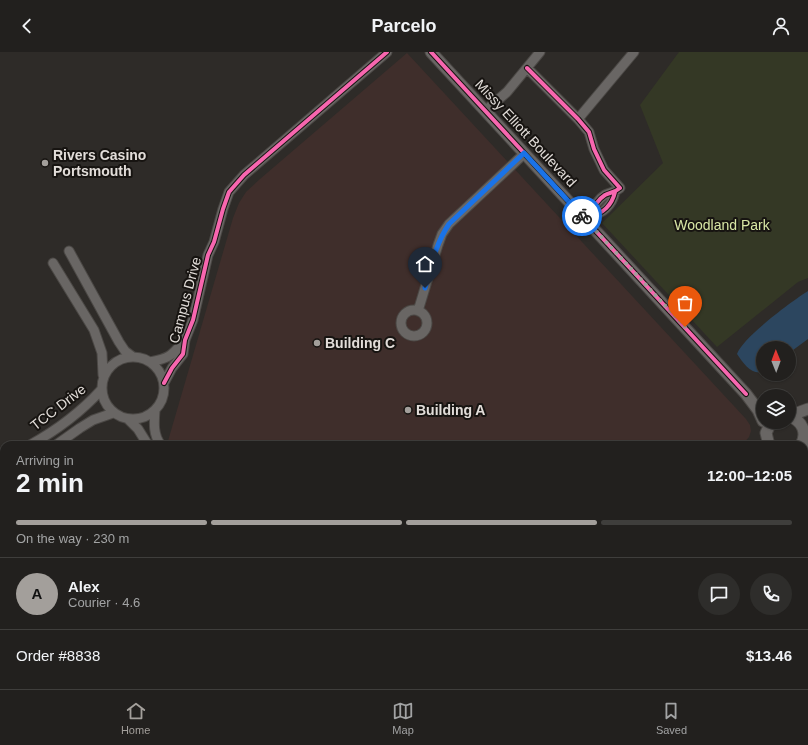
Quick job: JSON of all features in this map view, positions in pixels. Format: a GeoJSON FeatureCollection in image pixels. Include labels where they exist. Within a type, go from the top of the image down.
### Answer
{"type":"FeatureCollection","features":[{"type":"Feature","properties":{"kind":"street","name":"Campus Drive"},"geometry":{"type":"LineString","coordinates":[[164,383],[172,368],[183,354],[185,340],[193,320],[208,255],[214,242],[229,192],[244,175],[387,52]]}},
{"type":"Feature","properties":{"kind":"street","name":"Missy Elliott Boulevard"},"geometry":{"type":"LineString","coordinates":[[431,52],[524,153],[588,218],[746,394],[758,410],[766,432]]}},
{"type":"Feature","properties":{"kind":"street"},"geometry":{"type":"LineString","coordinates":[[485,110],[507,92],[540,52]]}},
{"type":"Feature","properties":{"kind":"street"},"geometry":{"type":"LineString","coordinates":[[578,119],[634,52]]}},
{"type":"Feature","properties":{"kind":"street"},"geometry":{"type":"LineString","coordinates":[[527,68],[589,132],[594,149],[604,170],[618,190],[605,195],[593,206],[588,218]]}},
{"type":"Feature","properties":{"kind":"street"},"geometry":{"type":"LineString","coordinates":[[418,311],[442,234],[449,224],[524,153]]}},
{"type":"Feature","properties":{"kind":"street"},"geometry":{"type":"LineString","coordinates":[[69,251],[119,342],[125,351],[133,357]]}},
{"type":"Feature","properties":{"kind":"street"},"geometry":{"type":"LineString","coordinates":[[54,263],[94,330],[102,353],[103,376],[101,390],[102,397],[107,407],[113,413],[128,419],[136,419],[147,416],[155,410],[161,402],[164,393],[164,383],[161,374],[150,362],[138,357],[128,357],[118,360],[109,366],[103,376]]}},
{"type":"Feature","properties":{"kind":"street","name":"Campus Drive"},"geometry":{"type":"LineString","coordinates":[[150,362],[172,355],[185,340]]}},
{"type":"Feature","properties":{"kind":"street","name":"TCC Drive"},"geometry":{"type":"LineString","coordinates":[[37,441],[58,428],[78,413],[101,390]]}},
{"type":"Feature","properties":{"kind":"street","name":"Missy Elliott Boulevard"},"geometry":{"type":"LineString","coordinates":[[746,394],[756,400]]}},
{"type":"Feature","properties":{"kind":"street"},"geometry":{"type":"LineString","coordinates":[[796,413],[808,409]]}},
{"type":"Feature","properties":{"kind":"street"},"geometry":{"type":"LineString","coordinates":[[155,410],[154,424],[158,441]]}},
{"type":"Feature","properties":{"kind":"street","name":"TCC Drive"},"geometry":{"type":"LineString","coordinates":[[62,441],[93,420],[113,413]]}},
{"type":"Feature","properties":{"kind":"street"},"geometry":{"type":"LineString","coordinates":[[128,419],[138,429],[146,441]]}},
{"type":"Feature","properties":{"kind":"street"},"geometry":{"type":"LineString","coordinates":[[796,419],[803,429],[804,438]]}},
{"type":"Feature","properties":{"kind":"shaded area"},"geometry":{"type":"Polygon","coordinates":[[[407,53],[746,419],[750,425],[751,431],[749,437],[746,441],[168,441],[233,218],[239,203],[246,192],[407,53]]]}},
{"type":"Feature","properties":{"kind":"green space","name":"Woodland Park"},"geometry":{"type":"Polygon","coordinates":[[[679,52],[808,52],[808,278],[798,282],[717,347],[602,223],[663,163],[640,105],[679,52]]]}},
{"type":"Feature","properties":{"kind":"water"},"geometry":{"type":"Polygon","coordinates":[[[808,291],[808,339],[796,348],[796,341],[756,341],[756,372],[751,370],[737,354],[741,347],[768,320],[808,291]]]}},
{"type":"Feature","properties":{"kind":"cycle path"},"geometry":{"type":"LineString","coordinates":[[164,383],[172,368],[183,354],[185,340],[193,320],[208,255],[214,242],[229,192],[244,175],[387,52]]}},
{"type":"Feature","properties":{"kind":"cycle path"},"geometry":{"type":"LineString","coordinates":[[431,52],[746,394]]}},
{"type":"Feature","properties":{"kind":"cycle path"},"geometry":{"type":"LineString","coordinates":[[527,68],[589,132],[594,149],[604,170],[620,188],[600,199],[590,216],[603,211],[612,201],[615,192]]}},
{"type":"Feature","properties":{"kind":"way so far"},"geometry":{"type":"LineString","coordinates":[[582,216],[685,327]]}},
{"type":"Feature","properties":{"kind":"place","name":"Rivers Casino Portsmouth"},"geometry":{"type":"Point","coordinates":[45,163]}},
{"type":"Feature","properties":{"kind":"place","name":"Building C"},"geometry":{"type":"Point","coordinates":[317,343]}},
{"type":"Feature","properties":{"kind":"place","name":"Building A"},"geometry":{"type":"Point","coordinates":[408,410]}},
{"type":"Feature","properties":{"kind":"route"},"geometry":{"type":"LineString","coordinates":[[425,288],[442,234],[449,224],[524,153],[582,216]]}}]}
